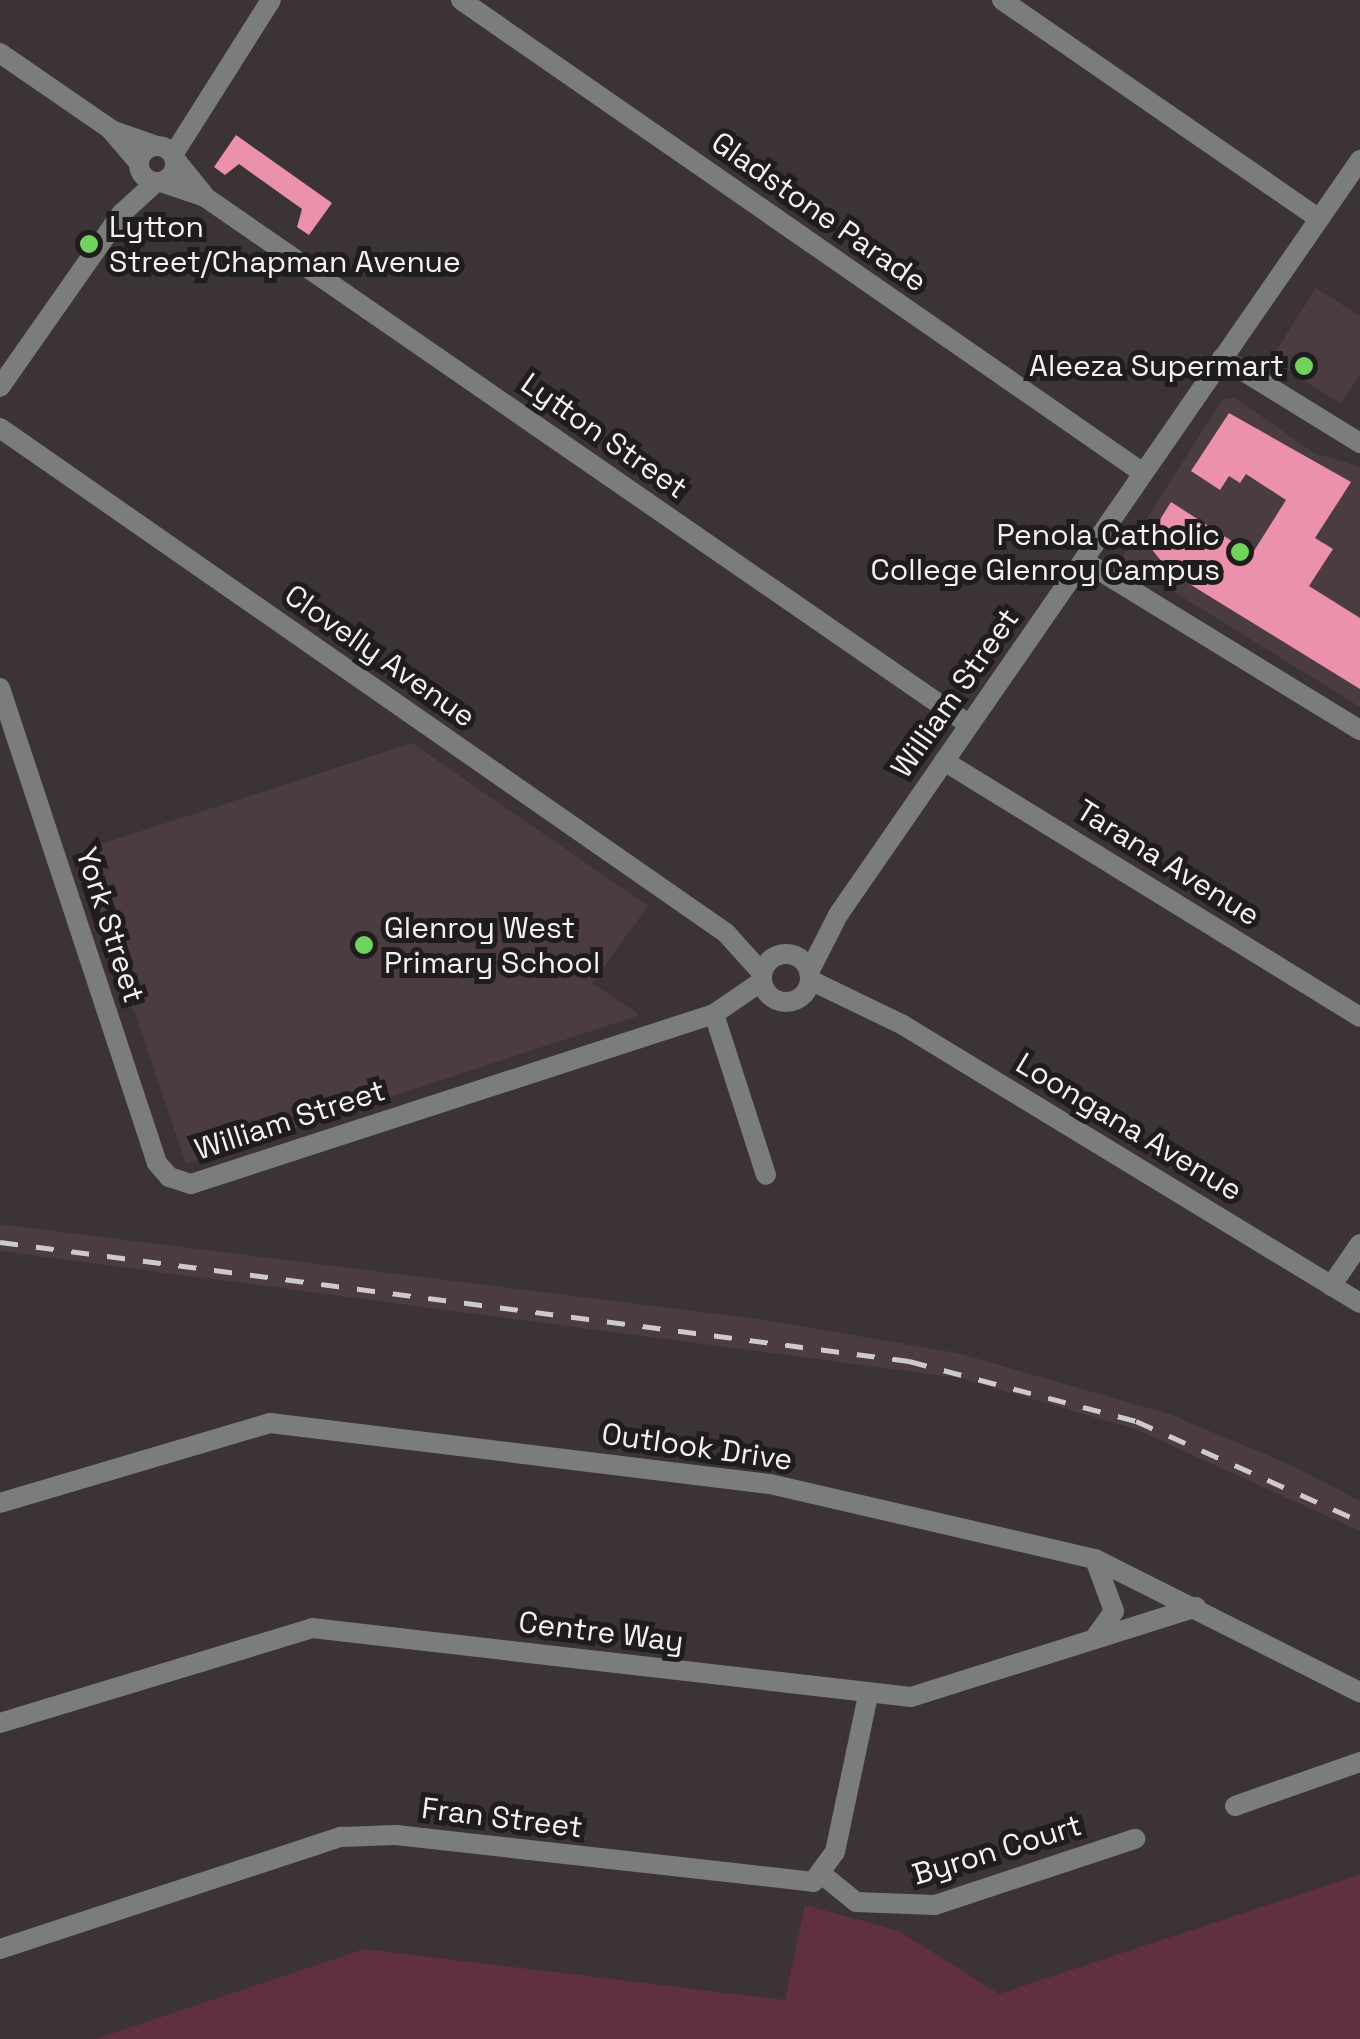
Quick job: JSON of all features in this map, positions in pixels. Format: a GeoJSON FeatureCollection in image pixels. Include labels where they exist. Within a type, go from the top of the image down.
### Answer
{"type":"FeatureCollection","features":[{"type":"Feature","properties":{"kind":"street"},"geometry":{"type":"LineString","coordinates":[[0,387],[121,214],[158,182],[165,151],[270,0]]}},
{"type":"Feature","properties":{"kind":"street","name":"Gladstone Parade"},"geometry":{"type":"LineString","coordinates":[[461,0],[1143,473]]}},
{"type":"Feature","properties":{"kind":"street"},"geometry":{"type":"LineString","coordinates":[[1002,0],[1318,219]]}},
{"type":"Feature","properties":{"kind":"street","name":"Lytton Street"},"geometry":{"type":"LineString","coordinates":[[0,53],[110,129],[165,151],[206,197],[968,724]]}},
{"type":"Feature","properties":{"kind":"street","name":"Lytton Street"},"geometry":{"type":"LineString","coordinates":[[110,129],[158,182],[206,197]]}},
{"type":"Feature","properties":{"kind":"street"},"geometry":{"type":"LineString","coordinates":[[121,214],[139,165],[165,151]]}},
{"type":"Feature","properties":{"kind":"street","name":"William Street"},"geometry":{"type":"LineString","coordinates":[[169,1177],[191,1184],[714,1014],[786,1002],[809,976],[838,915],[968,724],[1360,160]]}},
{"type":"Feature","properties":{"kind":"street"},"geometry":{"type":"LineString","coordinates":[[1222,358],[1360,443]]}},
{"type":"Feature","properties":{"kind":"street","name":"Clovelly Avenue"},"geometry":{"type":"LineString","coordinates":[[0,428],[726,933],[784,955]]}},
{"type":"Feature","properties":{"kind":"street"},"geometry":{"type":"LineString","coordinates":[[1084,561],[1360,730]]}},
{"type":"Feature","properties":{"kind":"street","name":"York Street"},"geometry":{"type":"LineString","coordinates":[[0,688],[157,1163],[169,1177]]}},
{"type":"Feature","properties":{"kind":"street","name":"Tarana Avenue"},"geometry":{"type":"LineString","coordinates":[[944,760],[1360,1016]]}},
{"type":"Feature","properties":{"kind":"street","name":"William Street"},"geometry":{"type":"LineString","coordinates":[[714,1014],[838,915]]}},
{"type":"Feature","properties":{"kind":"street","name":"Clovelly Avenue"},"geometry":{"type":"LineString","coordinates":[[726,933],[786,1002]]}},
{"type":"Feature","properties":{"kind":"street","name":"Loongana Avenue"},"geometry":{"type":"LineString","coordinates":[[784,955],[863,1010],[902,1025],[1360,1303]]}},
{"type":"Feature","properties":{"kind":"street","name":"Loongana Avenue"},"geometry":{"type":"LineString","coordinates":[[786,1002],[863,1010]]}},
{"type":"Feature","properties":{"kind":"street"},"geometry":{"type":"LineString","coordinates":[[714,1014],[766,1175]]}},
{"type":"Feature","properties":{"kind":"street"},"geometry":{"type":"LineString","coordinates":[[1332,1286],[1360,1244]]}},
{"type":"Feature","properties":{"kind":"street","name":"Outlook Drive"},"geometry":{"type":"LineString","coordinates":[[0,1503],[270,1423],[770,1484],[1094,1559],[1360,1692]]}},
{"type":"Feature","properties":{"kind":"street"},"geometry":{"type":"LineString","coordinates":[[1093,1641],[1114,1611],[1094,1559]]}},
{"type":"Feature","properties":{"kind":"street","name":"Centre Way"},"geometry":{"type":"LineString","coordinates":[[0,1723],[312,1628],[868,1696],[945,1689],[1196,1607]]}},
{"type":"Feature","properties":{"kind":"street"},"geometry":{"type":"LineString","coordinates":[[824,1876],[868,1696]]}},
{"type":"Feature","properties":{"kind":"street"},"geometry":{"type":"LineString","coordinates":[[1235,1806],[1360,1762]]}},
{"type":"Feature","properties":{"kind":"street","name":"Fran Street"},"geometry":{"type":"LineString","coordinates":[[0,1949],[342,1837],[396,1835],[801,1885],[824,1876]]}},
{"type":"Feature","properties":{"kind":"street","name":"Byron Court"},"geometry":{"type":"LineString","coordinates":[[824,1876],[856,1902],[935,1905],[1135,1838]]}},
{"type":"Feature","properties":{"kind":"shaded area"},"geometry":{"type":"Polygon","coordinates":[[[1316,288],[1360,316],[1360,374],[1341,404],[1271,359],[1316,288]]]}},
{"type":"Feature","properties":{"kind":"shaded area","name":"Penola Catholic College Glenroy Campus"},"geometry":{"type":"Polygon","coordinates":[[[1235,398],[1314,453],[1360,467],[1360,707],[1121,559],[1222,400],[1235,398]]]}},
{"type":"Feature","properties":{"kind":"shaded area","name":"Glenroy West Primary School"},"geometry":{"type":"Polygon","coordinates":[[[412,743],[648,906],[592,983],[640,1015],[186,1164],[80,851],[412,743]]]}},
{"type":"Feature","properties":{"kind":"shaded area"},"geometry":{"type":"Polygon","coordinates":[[[0,1224],[759,1319],[957,1353],[1169,1414],[1291,1465],[1360,1501],[1360,1531],[1135,1429],[960,1378],[0,1251],[0,1224]]]}},
{"type":"Feature","properties":{"kind":"shaded area"},"geometry":{"type":"Polygon","coordinates":[[[1360,1874],[1360,2039],[96,2039],[364,1949],[785,2000],[805,1905],[899,1931],[999,1994],[1360,1874]]]}},
{"type":"Feature","properties":{"kind":"building"},"geometry":{"type":"Polygon","coordinates":[[[236,135],[332,203],[309,235],[297,227],[302,209],[239,164],[225,175],[214,167],[236,135]]]}},
{"type":"Feature","properties":{"kind":"building"},"geometry":{"type":"Polygon","coordinates":[[[1229,413],[1351,482],[1315,538],[1333,549],[1309,586],[1360,618],[1360,689],[1170,572],[1146,542],[1171,502],[1252,554],[1286,500],[1246,474],[1240,483],[1229,476],[1220,490],[1191,471],[1229,413]]]}},
{"type":"Feature","properties":{"kind":"railway"},"geometry":{"type":"LineString","coordinates":[[0,1242],[909,1361],[1136,1421],[1360,1521]]}},
{"type":"Feature","properties":{"kind":"place","name":"Lytton Street/Chapman Avenue"},"geometry":{"type":"Point","coordinates":[89,244]}},
{"type":"Feature","properties":{"kind":"place","name":"Aleeza Supermart"},"geometry":{"type":"Point","coordinates":[1304,366]}},
{"type":"Feature","properties":{"kind":"place","name":"Penola Catholic College Glenroy Campus"},"geometry":{"type":"Point","coordinates":[1240,552]}},
{"type":"Feature","properties":{"kind":"place","name":"Glenroy West Primary School"},"geometry":{"type":"Point","coordinates":[364,945]}}]}
